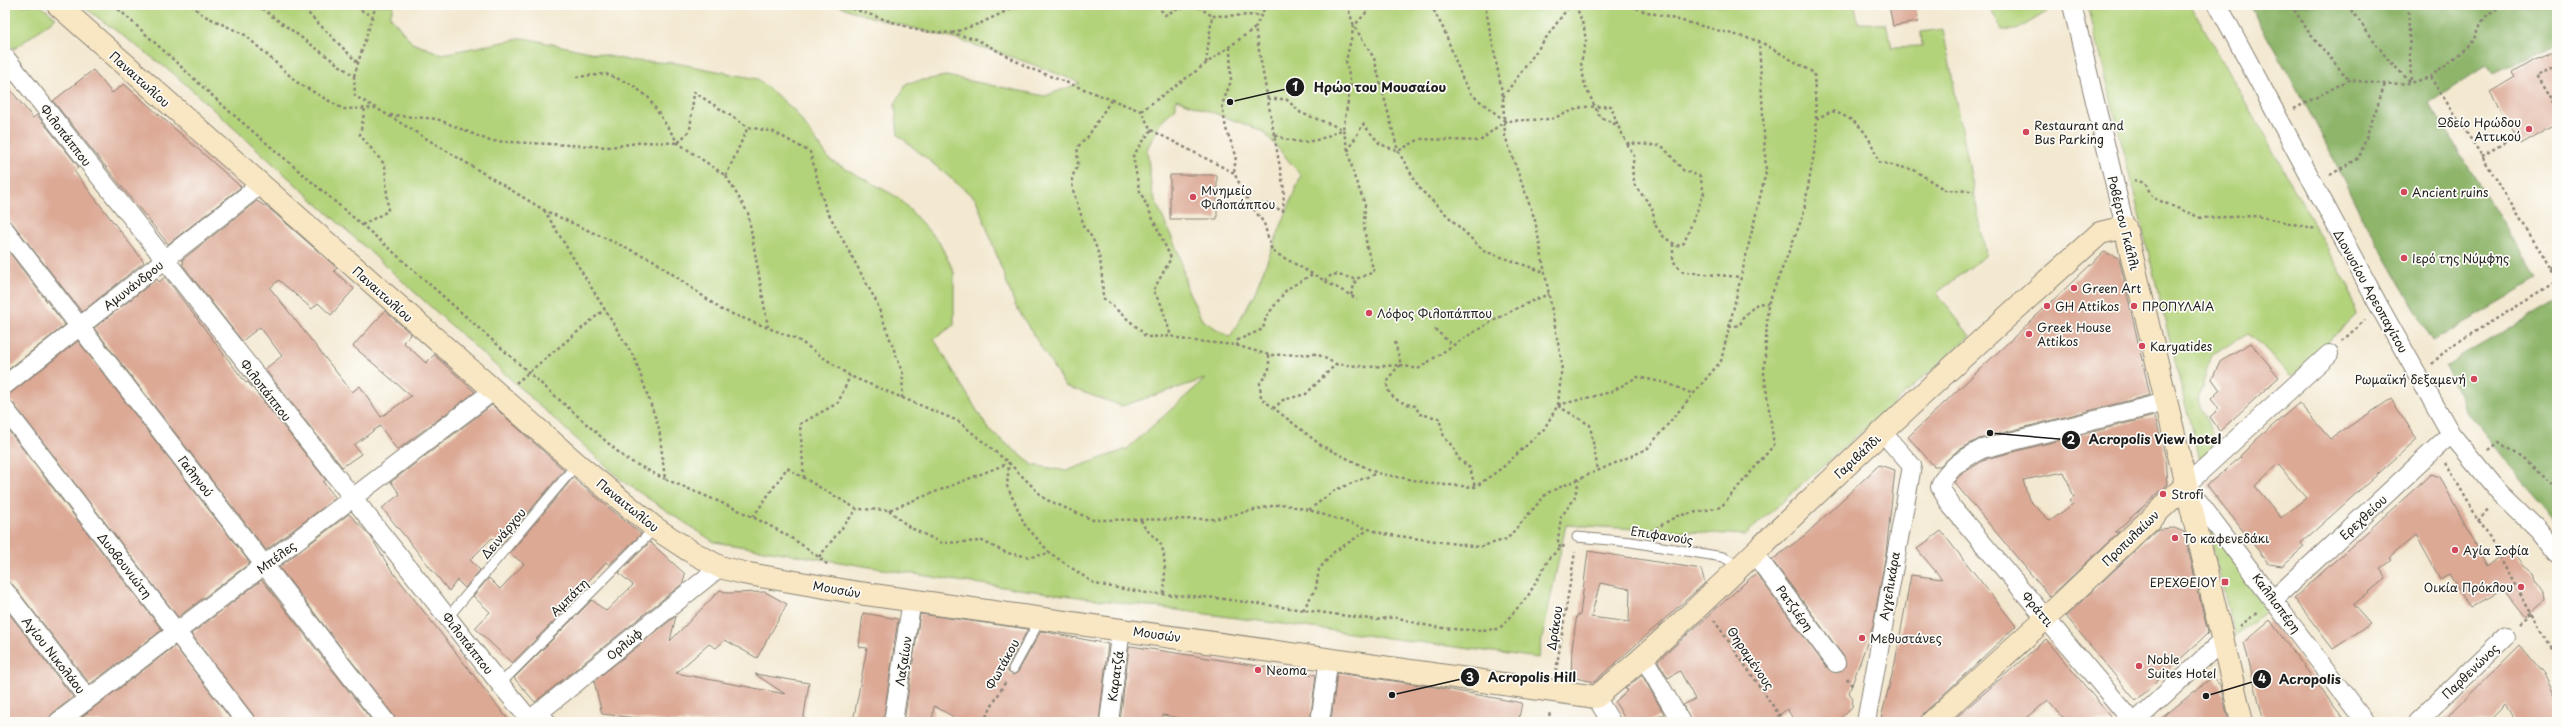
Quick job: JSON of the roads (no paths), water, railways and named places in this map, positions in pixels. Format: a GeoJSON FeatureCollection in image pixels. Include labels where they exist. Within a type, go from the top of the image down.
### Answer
{"type":"FeatureCollection","features":[{"type":"Feature","properties":{"kind":"street","name":"Παναιτωλίου"},"geometry":{"type":"LineString","coordinates":[[58,5],[497,395],[577,464],[655,528],[690,551],[720,567]]}},
{"type":"Feature","properties":{"kind":"street","name":"Ροβέρτου Γκάλλι"},"geometry":{"type":"LineString","coordinates":[[2072,5],[2242,722]]}},
{"type":"Feature","properties":{"kind":"street","name":"Διονυσίου Αρεοπαγίτου"},"geometry":{"type":"LineString","coordinates":[[2218,5],[2313,185],[2451,434],[2474,463],[2500,492],[2538,530],[2557,554]]}},
{"type":"Feature","properties":{"kind":"street","name":"Φιλοπάππου"},"geometry":{"type":"LineString","coordinates":[[5,57],[352,499],[448,617],[500,684],[535,721]]}},
{"type":"Feature","properties":{"kind":"street","name":"Αμυνάνδρου"},"geometry":{"type":"LineString","coordinates":[[5,385],[260,185]]}},
{"type":"Feature","properties":{"kind":"street","name":"Γαριβάλδι"},"geometry":{"type":"LineString","coordinates":[[1596,697],[1644,658],[1704,604],[1747,559],[1882,432],[2100,233],[2125,227]]}},
{"type":"Feature","properties":{"kind":"street","name":"Γαληνού"},"geometry":{"type":"LineString","coordinates":[[5,230],[386,722]]}},
{"type":"Feature","properties":{"kind":"street","name":"Προπυλαίων"},"geometry":{"type":"LineString","coordinates":[[1932,722],[2046,618],[2186,485],[2329,354]]}},
{"type":"Feature","properties":{"kind":"street","name":"Μπέλες"},"geometry":{"type":"LineString","coordinates":[[58,722],[352,499],[497,395]]}},
{"type":"Feature","properties":{"kind":"street","name":"Φράττι"},"geometry":{"type":"LineString","coordinates":[[2134,722],[1944,495],[1940,487],[1942,478],[1962,460],[1982,448],[2166,402]]}},
{"type":"Feature","properties":{"kind":"street","name":"Δυοβουνιώτη"},"geometry":{"type":"LineString","coordinates":[[5,409],[246,722]]}},
{"type":"Feature","properties":{"kind":"street","name":"Αγγελικάρα"},"geometry":{"type":"LineString","coordinates":[[1867,714],[1912,466],[1882,432]]}},
{"type":"Feature","properties":{"kind":"street","name":"Ερεχθείου"},"geometry":{"type":"LineString","coordinates":[[2274,599],[2451,434]]}},
{"type":"Feature","properties":{"kind":"street","name":"Καλλισπέρη"},"geometry":{"type":"LineString","coordinates":[[2186,485],[2274,599],[2365,722]]}},
{"type":"Feature","properties":{"kind":"street","name":"Ρατζιέρη"},"geometry":{"type":"LineString","coordinates":[[1747,559],[1836,663]]}},
{"type":"Feature","properties":{"kind":"street","name":"Μουσών"},"geometry":{"type":"LineString","coordinates":[[720,567],[859,593],[1042,617],[1596,697]]}},
{"type":"Feature","properties":{"kind":"street","name":"Ορλώφ"},"geometry":{"type":"LineString","coordinates":[[535,721],[720,567]]}},
{"type":"Feature","properties":{"kind":"street","name":"Αγίου Νικολάου"},"geometry":{"type":"LineString","coordinates":[[5,591],[88,699]]}},
{"type":"Feature","properties":{"kind":"street","name":"Λαζαίων"},"geometry":{"type":"LineString","coordinates":[[893,722],[912,600]]}},
{"type":"Feature","properties":{"kind":"street","name":"Καρατζά"},"geometry":{"type":"LineString","coordinates":[[1108,722],[1121,629]]}},
{"type":"Feature","properties":{"kind":"street","name":"Παρθενώνος"},"geometry":{"type":"LineString","coordinates":[[2417,722],[2510,633]]}},
{"type":"Feature","properties":{"kind":"street"},"geometry":{"type":"LineString","coordinates":[[2134,722],[2223,640]]}},
{"type":"Feature","properties":{"kind":"street"},"geometry":{"type":"LineString","coordinates":[[1320,722],[1329,658]]}},
{"type":"Feature","properties":{"kind":"street"},"geometry":{"type":"LineString","coordinates":[[1644,658],[1678,716]]}},
{"type":"Feature","properties":{"kind":"street"},"geometry":{"type":"LineString","coordinates":[[1596,697],[1611,722]]}},
{"type":"Feature","properties":{"kind":"lane","name":"Δεινάρχου"},"geometry":{"type":"LineString","coordinates":[[448,617],[577,464]]}},
{"type":"Feature","properties":{"kind":"lane","name":"Αμπάτη"},"geometry":{"type":"LineString","coordinates":[[500,684],[655,528]]}},
{"type":"Feature","properties":{"kind":"lane","name":"Επιφανούς"},"geometry":{"type":"LineString","coordinates":[[1577,537],[1631,542],[1724,557],[1747,559]]}},
{"type":"Feature","properties":{"kind":"lane","name":"Φωτάκου"},"geometry":{"type":"LineString","coordinates":[[1013,669],[1042,617]]}},
{"type":"Feature","properties":{"kind":"place","name":"Ηρώο του Μουσαίου"},"geometry":{"type":"Point","coordinates":[1230,102]}},
{"type":"Feature","properties":{"kind":"place","name":"Ωδείο Ηρώδου Αττικού"},"geometry":{"type":"Point","coordinates":[2529,129]}},
{"type":"Feature","properties":{"kind":"place","name":"Restaurant and Bus Parking"},"geometry":{"type":"Point","coordinates":[2026,132]}},
{"type":"Feature","properties":{"kind":"place","name":"Ancient ruins"},"geometry":{"type":"Point","coordinates":[2404,192]}},
{"type":"Feature","properties":{"kind":"place","name":"Μνημείο Φιλοπάππου"},"geometry":{"type":"Point","coordinates":[1193,197]}},
{"type":"Feature","properties":{"kind":"place","name":"Ιερό της Νύμφης"},"geometry":{"type":"Point","coordinates":[2404,258]}},
{"type":"Feature","properties":{"kind":"place","name":"Green Art"},"geometry":{"type":"Point","coordinates":[2074,288]}},
{"type":"Feature","properties":{"kind":"place","name":"GH Attikos"},"geometry":{"type":"Point","coordinates":[2047,306]}},
{"type":"Feature","properties":{"kind":"place","name":"ΠΡΟΠΥΛΑΙΑ"},"geometry":{"type":"Point","coordinates":[2134,306]}},
{"type":"Feature","properties":{"kind":"place","name":"Λόφος Φιλοπάππου"},"geometry":{"type":"Point","coordinates":[1369,313]}},
{"type":"Feature","properties":{"kind":"place","name":"Greek House Attikos"},"geometry":{"type":"Point","coordinates":[2029,334]}},
{"type":"Feature","properties":{"kind":"place","name":"Karyatides"},"geometry":{"type":"Point","coordinates":[2142,346]}},
{"type":"Feature","properties":{"kind":"place","name":"Ρωμαϊκή δεξαμενή"},"geometry":{"type":"Point","coordinates":[2474,379]}},
{"type":"Feature","properties":{"kind":"place","name":"Acropolis View hotel"},"geometry":{"type":"Point","coordinates":[1990,433]}},
{"type":"Feature","properties":{"kind":"place","name":"Strofi"},"geometry":{"type":"Point","coordinates":[2163,494]}},
{"type":"Feature","properties":{"kind":"place","name":"Το καφενεδάκι"},"geometry":{"type":"Point","coordinates":[2175,538]}},
{"type":"Feature","properties":{"kind":"place","name":"Αγία Σοφία"},"geometry":{"type":"Point","coordinates":[2455,550]}},
{"type":"Feature","properties":{"kind":"place","name":"ΕΡΕΧΘΕΙΟΥ"},"geometry":{"type":"Point","coordinates":[2225,582]}},
{"type":"Feature","properties":{"kind":"place","name":"Οικία Πρόκλου"},"geometry":{"type":"Point","coordinates":[2521,587]}},
{"type":"Feature","properties":{"kind":"place","name":"Μεθυστάνες"},"geometry":{"type":"Point","coordinates":[1862,638]}},
{"type":"Feature","properties":{"kind":"place","name":"Noble Suites Hotel"},"geometry":{"type":"Point","coordinates":[2139,666]}},
{"type":"Feature","properties":{"kind":"place","name":"Neoma"},"geometry":{"type":"Point","coordinates":[1258,670]}},
{"type":"Feature","properties":{"kind":"place","name":"Acropolis Hill"},"geometry":{"type":"Point","coordinates":[1392,695]}},
{"type":"Feature","properties":{"kind":"place","name":"Acropolis"},"geometry":{"type":"Point","coordinates":[2206,696]}}]}
